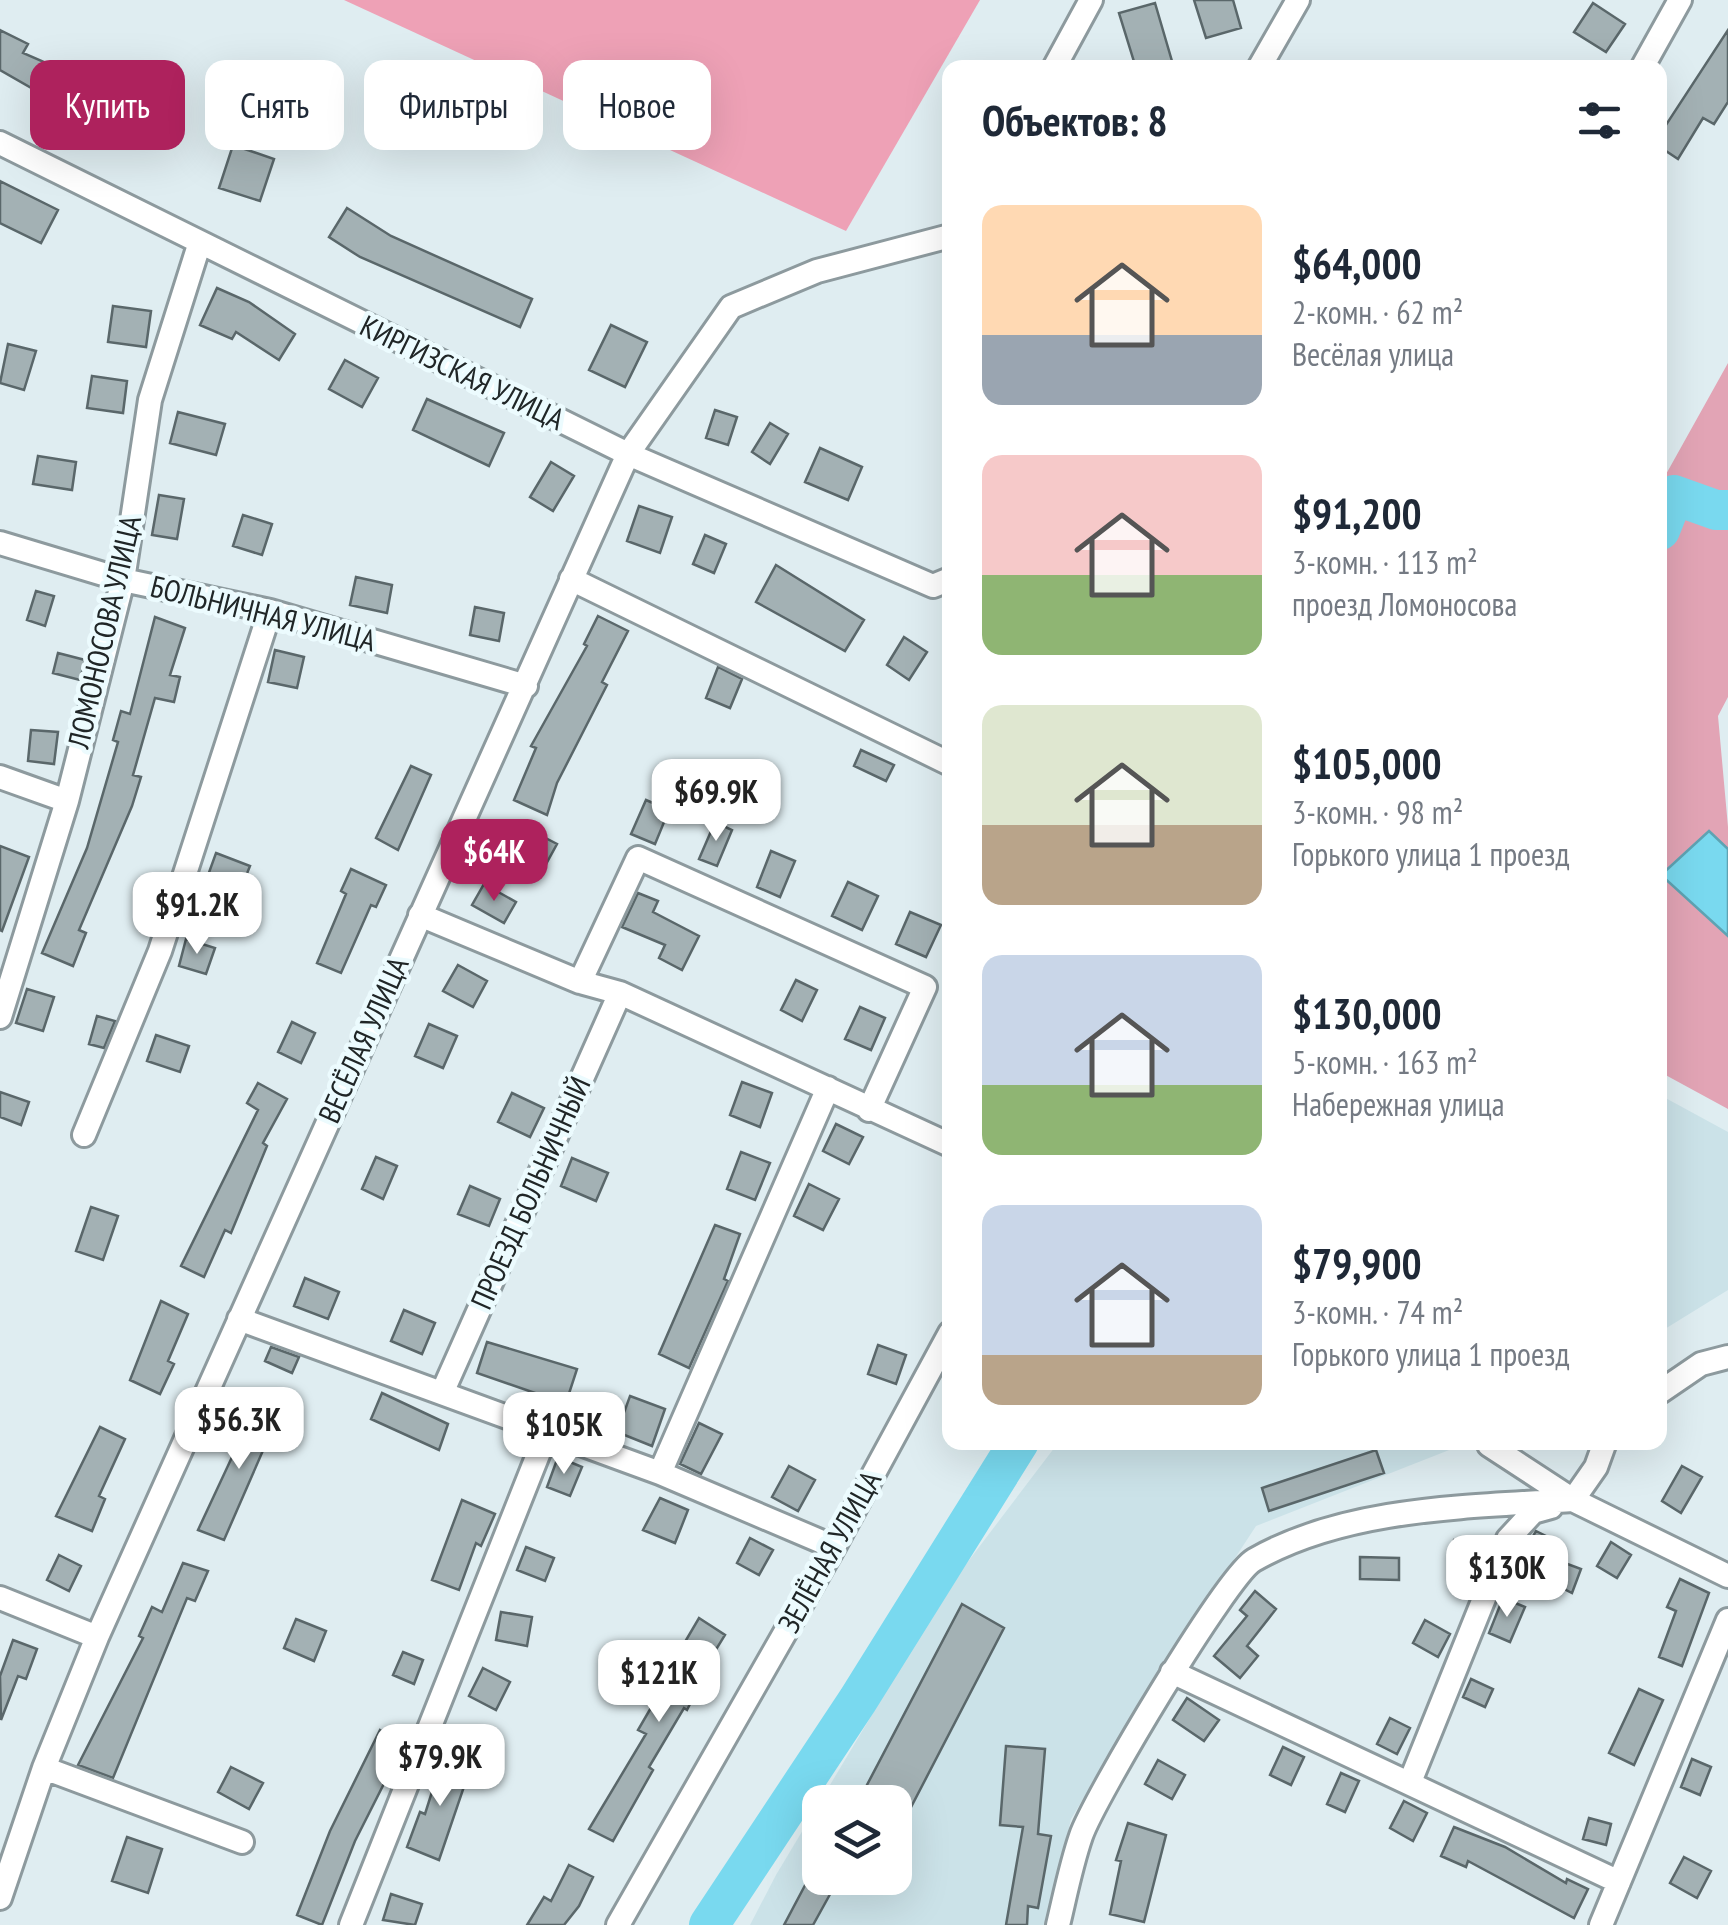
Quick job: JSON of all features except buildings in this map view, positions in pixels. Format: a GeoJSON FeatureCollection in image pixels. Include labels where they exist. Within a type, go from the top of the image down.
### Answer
{"type":"FeatureCollection","features":[{"type":"Feature","properties":{"kind":"street"},"geometry":{"type":"LineString","coordinates":[[1058,60],[1091,0]]}},
{"type":"Feature","properties":{"kind":"street"},"geometry":{"type":"LineString","coordinates":[[1264,60],[1298,0]]}},
{"type":"Feature","properties":{"kind":"street"},"geometry":{"type":"LineString","coordinates":[[1646,60],[1680,0]]}},
{"type":"Feature","properties":{"kind":"street","name":"КИРГИЗСКАЯ УЛИЦА"},"geometry":{"type":"LineString","coordinates":[[0,143],[199,245],[628,454],[942,582]]}},
{"type":"Feature","properties":{"kind":"street","name":"ВЕСЁЛАЯ УЛИЦА"},"geometry":{"type":"LineString","coordinates":[[0,1898],[44,1768],[97,1637],[628,454],[731,307],[817,271],[942,238]]}},
{"type":"Feature","properties":{"kind":"street","name":"ЛОМОНОСОВА УЛИЦА"},"geometry":{"type":"LineString","coordinates":[[0,1017],[67,802],[122,580],[150,400],[199,245]]}},
{"type":"Feature","properties":{"kind":"street","name":"БОЛЬНИЧНАЯ УЛИЦА"},"geometry":{"type":"LineString","coordinates":[[0,543],[122,580],[270,612],[526,686]]}},
{"type":"Feature","properties":{"kind":"street"},"geometry":{"type":"LineString","coordinates":[[571,580],[942,760]]}},
{"type":"Feature","properties":{"kind":"street"},"geometry":{"type":"LineString","coordinates":[[84,1134],[160,951],[270,612]]}},
{"type":"Feature","properties":{"kind":"street"},"geometry":{"type":"LineString","coordinates":[[0,777],[67,802]]}},
{"type":"Feature","properties":{"kind":"street"},"geometry":{"type":"LineString","coordinates":[[580,982],[638,858],[689,878],[925,987],[869,1110]]}},
{"type":"Feature","properties":{"kind":"street"},"geometry":{"type":"LineString","coordinates":[[420,914],[580,982],[620,993],[942,1142]]}},
{"type":"Feature","properties":{"kind":"street","name":"ПРОЕЗД БОЛЬНИЧНЫЙ"},"geometry":{"type":"LineString","coordinates":[[442,1393],[620,993]]}},
{"type":"Feature","properties":{"kind":"street"},"geometry":{"type":"LineString","coordinates":[[660,1473],[828,1088]]}},
{"type":"Feature","properties":{"kind":"street"},"geometry":{"type":"LineString","coordinates":[[239,1319],[660,1473],[834,1547]]}},
{"type":"Feature","properties":{"kind":"street","name":"ЗЕЛЁНАЯ УЛИЦА"},"geometry":{"type":"LineString","coordinates":[[618,1925],[834,1547],[942,1348]]}},
{"type":"Feature","properties":{"kind":"street"},"geometry":{"type":"LineString","coordinates":[[1667,1387],[1700,1364],[1728,1358]]}},
{"type":"Feature","properties":{"kind":"street"},"geometry":{"type":"LineString","coordinates":[[351,1925],[547,1432]]}},
{"type":"Feature","properties":{"kind":"street"},"geometry":{"type":"LineString","coordinates":[[1497,1450],[1573,1500],[1728,1576]]}},
{"type":"Feature","properties":{"kind":"street"},"geometry":{"type":"LineString","coordinates":[[1410,1782],[1508,1539],[1533,1512],[1573,1500],[1596,1468],[1602,1450]]}},
{"type":"Feature","properties":{"kind":"street"},"geometry":{"type":"LineString","coordinates":[[1060,1925],[1082,1833],[1172,1672],[1250,1562],[1332,1529],[1453,1508],[1573,1500]]}},
{"type":"Feature","properties":{"kind":"street"},"geometry":{"type":"LineString","coordinates":[[0,1598],[97,1637]]}},
{"type":"Feature","properties":{"kind":"street"},"geometry":{"type":"LineString","coordinates":[[1602,1925],[1728,1620]]}},
{"type":"Feature","properties":{"kind":"street"},"geometry":{"type":"LineString","coordinates":[[1172,1672],[1619,1882]]}},
{"type":"Feature","properties":{"kind":"street"},"geometry":{"type":"LineString","coordinates":[[44,1768],[242,1842]]}},
{"type":"Feature","properties":{"kind":"shaded area"},"geometry":{"type":"Polygon","coordinates":[[[344,0],[980,0],[846,231],[670,150],[711,150],[711,60],[563,60],[563,101],[543,92],[543,60],[474,60],[344,0]]]}},
{"type":"Feature","properties":{"kind":"shaded area"},"geometry":{"type":"Polygon","coordinates":[[[1728,363],[1728,697],[1718,716],[1728,827],[1728,1109],[1667,1076],[1667,472],[1728,363]]]}},
{"type":"Feature","properties":{"kind":"shaded area"},"geometry":{"type":"Polygon","coordinates":[[[1667,1099],[1728,1132],[1728,1290],[1667,1328],[1667,1099]]]}},
{"type":"Feature","properties":{"kind":"shaded area"},"geometry":{"type":"Polygon","coordinates":[[[1053,1450],[1449,1450],[1256,1526],[1159,1674],[1071,1819],[1046,1925],[750,1925],[802,1832],[802,1895],[912,1895],[912,1785],[830,1785],[948,1588],[1053,1450]]]}},
{"type":"Feature","properties":{"kind":"water"},"geometry":{"type":"Polygon","coordinates":[[[1709,831],[1728,849],[1728,936],[1667,880],[1667,870],[1709,831]]]}},
{"type":"Feature","properties":{"kind":"waterway"},"geometry":{"type":"LineString","coordinates":[[1667,512],[1674,495],[1716,510],[1728,510]]}},
{"type":"Feature","properties":{"kind":"waterway"},"geometry":{"type":"LineString","coordinates":[[709,1925],[858,1700],[1014,1450]]}}]}
